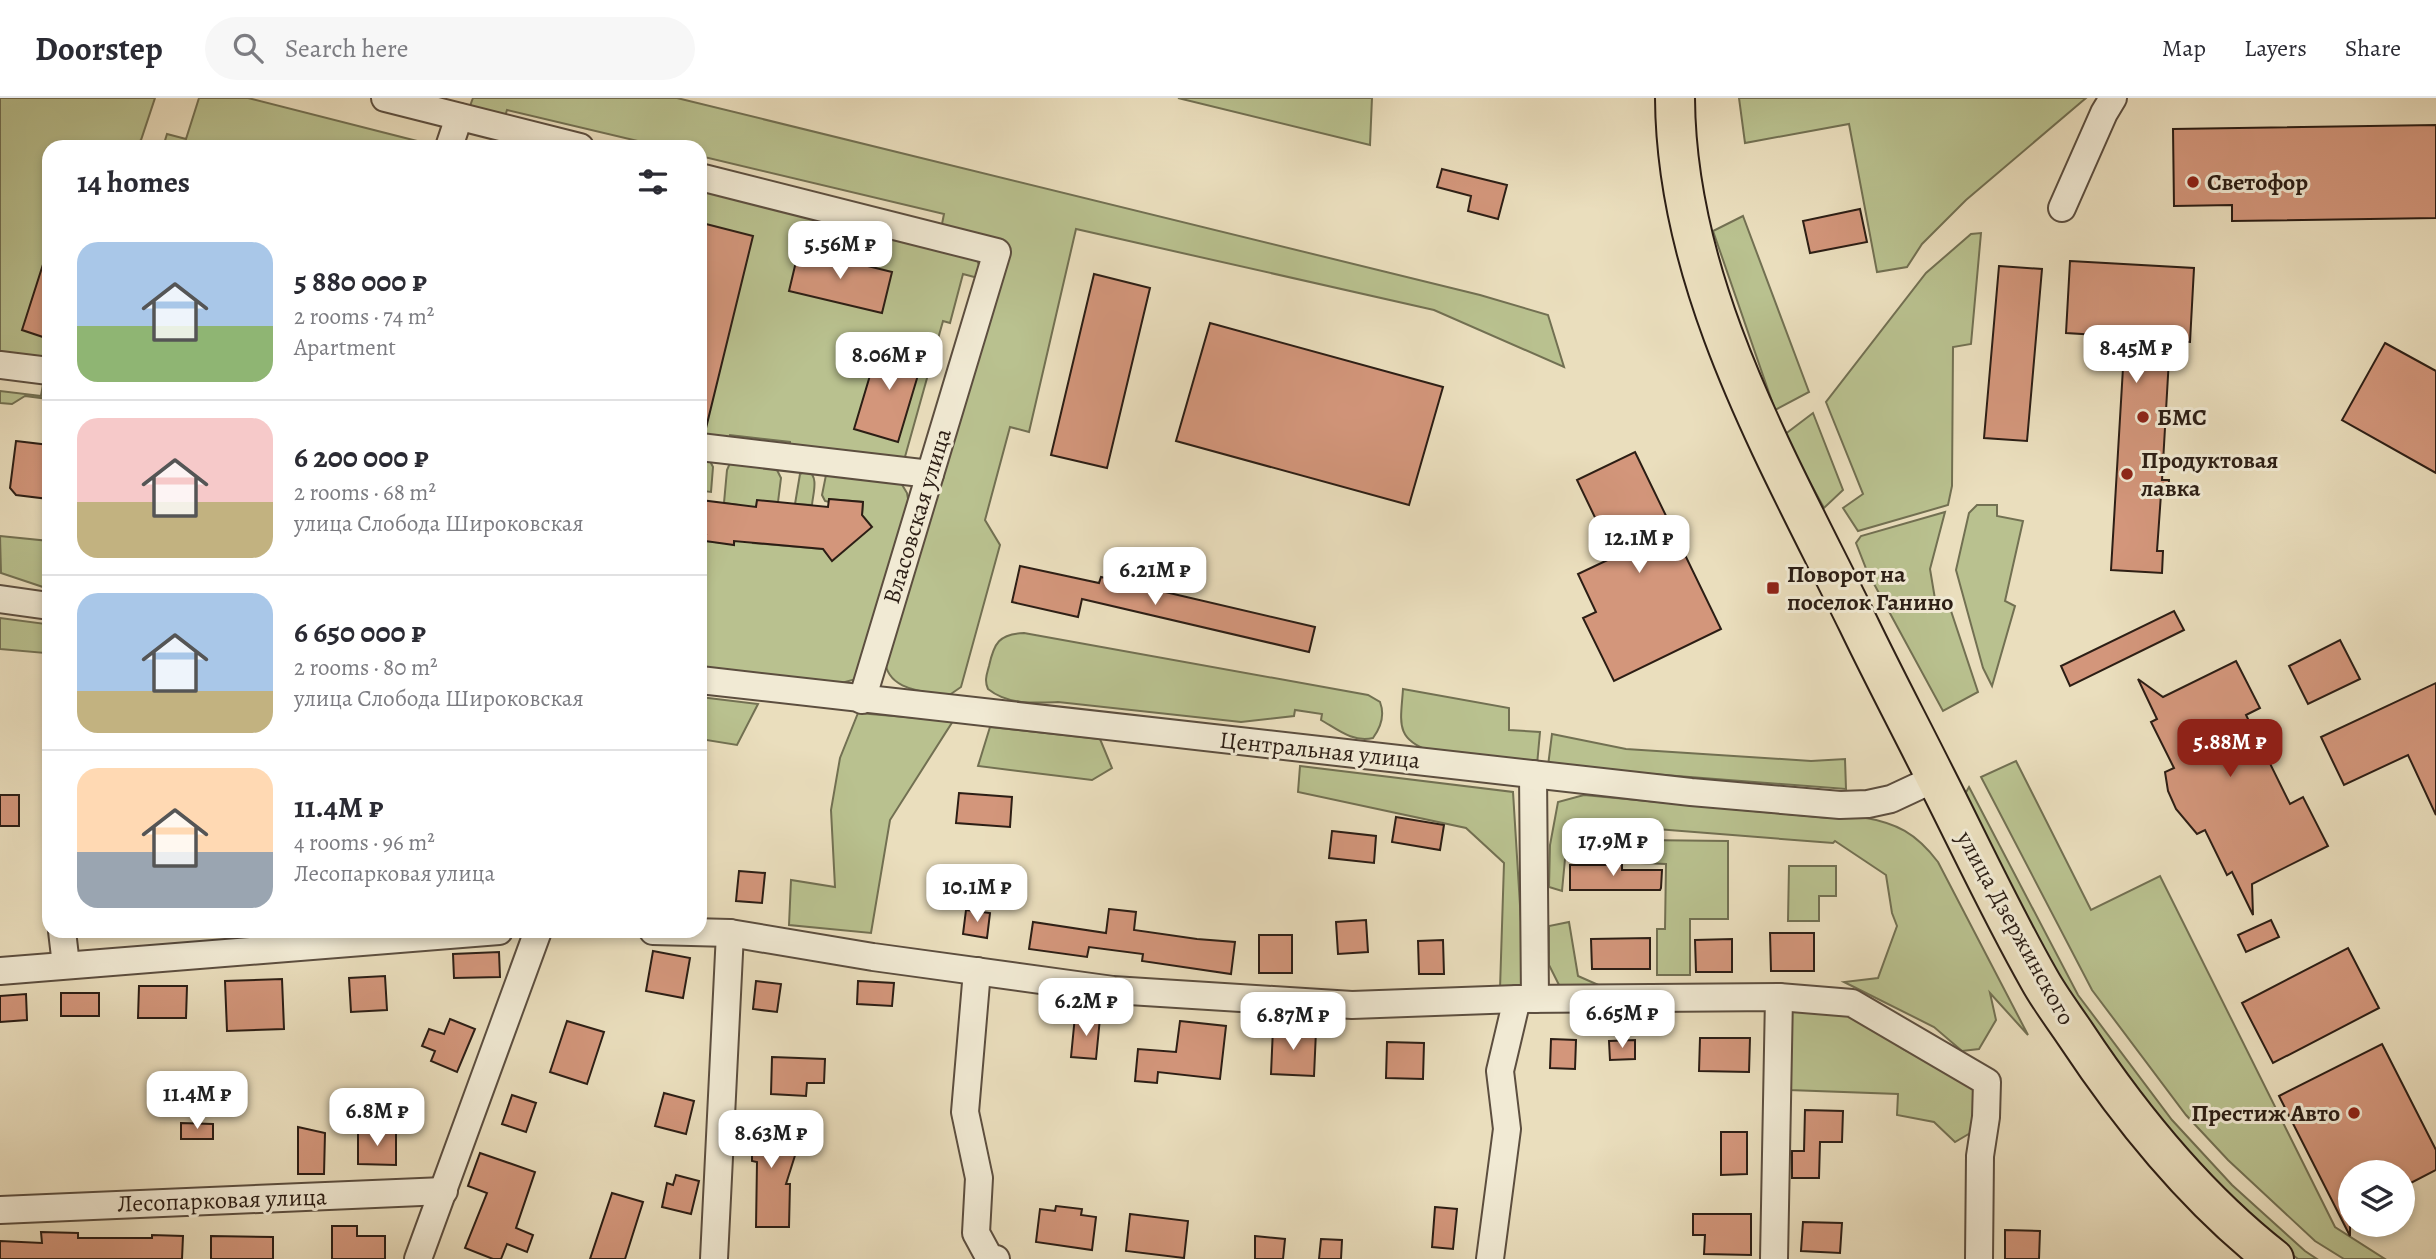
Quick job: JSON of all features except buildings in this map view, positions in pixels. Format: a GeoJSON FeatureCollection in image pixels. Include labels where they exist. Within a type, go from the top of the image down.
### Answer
{"type":"FeatureCollection","features":[{"type":"Feature","properties":{"kind":"highway"},"geometry":{"type":"LineString","coordinates":[[1653,98],[1656,155],[1668,225],[1691,314],[1707,357],[1751,454],[1927,783]]}},
{"type":"Feature","properties":{"kind":"highway"},"geometry":{"type":"LineString","coordinates":[[1675,98],[1675,132],[1683,194],[1696,249],[1720,326],[1767,435],[1896,702],[1927,783]]}},
{"type":"Feature","properties":{"kind":"highway","name":"улица Дзержинского"},"geometry":{"type":"LineString","coordinates":[[1927,783],[1968,888],[2052,1041],[2088,1093],[2143,1162],[2202,1226],[2237,1259]]}},
{"type":"Feature","properties":{"kind":"highway","name":"улица Дзержинского"},"geometry":{"type":"LineString","coordinates":[[1927,783],[2041,982],[2106,1081],[2185,1177],[2274,1259]]}},
{"type":"Feature","properties":{"kind":"street"},"geometry":{"type":"LineString","coordinates":[[384,98],[552,140]]}},
{"type":"Feature","properties":{"kind":"street"},"geometry":{"type":"LineString","coordinates":[[2062,208],[2113,98]]}},
{"type":"Feature","properties":{"kind":"street"},"geometry":{"type":"LineString","coordinates":[[451,140],[459,117]]}},
{"type":"Feature","properties":{"kind":"street","name":"Власовская улица"},"geometry":{"type":"LineString","coordinates":[[707,179],[997,251],[862,700]]}},
{"type":"Feature","properties":{"kind":"street"},"geometry":{"type":"LineString","coordinates":[[0,365],[42,370]]}},
{"type":"Feature","properties":{"kind":"street"},"geometry":{"type":"LineString","coordinates":[[707,448],[930,474]]}},
{"type":"Feature","properties":{"kind":"street"},"geometry":{"type":"LineString","coordinates":[[0,599],[42,605]]}},
{"type":"Feature","properties":{"kind":"street","name":"Центральная улица"},"geometry":{"type":"LineString","coordinates":[[707,681],[1690,792],[1840,805],[1868,804],[1891,799],[1927,783]]}},
{"type":"Feature","properties":{"kind":"street"},"geometry":{"type":"LineString","coordinates":[[1490,1259],[1507,1129],[1500,1071],[1526,999],[1532,774]]}},
{"type":"Feature","properties":{"kind":"street"},"geometry":{"type":"LineString","coordinates":[[707,932],[730,933],[873,957],[1113,990],[1352,1004],[1526,999],[1779,997],[1852,1003],[1987,1082],[1986,1117],[1979,1156],[1979,1259]]}},
{"type":"Feature","properties":{"kind":"street"},"geometry":{"type":"LineString","coordinates":[[714,1259],[730,933]]}},
{"type":"Feature","properties":{"kind":"street"},"geometry":{"type":"LineString","coordinates":[[63,938],[66,965]]}},
{"type":"Feature","properties":{"kind":"street"},"geometry":{"type":"LineString","coordinates":[[0,971],[410,938]]}},
{"type":"Feature","properties":{"kind":"street"},"geometry":{"type":"LineString","coordinates":[[418,1259],[535,938]]}},
{"type":"Feature","properties":{"kind":"street"},"geometry":{"type":"LineString","coordinates":[[977,971],[965,1112],[979,1178],[976,1233],[989,1257],[996,1259]]}},
{"type":"Feature","properties":{"kind":"street"},"geometry":{"type":"LineString","coordinates":[[1774,1259],[1779,997]]}},
{"type":"Feature","properties":{"kind":"street","name":"Лесопарковая улица"},"geometry":{"type":"LineString","coordinates":[[0,1210],[444,1191]]}},
{"type":"Feature","properties":{"kind":"green space"},"geometry":{"type":"Polygon","coordinates":[[[0,98],[155,98],[141,140],[42,140],[42,362],[0,358],[0,98]]]}},
{"type":"Feature","properties":{"kind":"green space"},"geometry":{"type":"Polygon","coordinates":[[[199,98],[248,98],[413,140],[165,140],[167,134],[186,139],[199,98]]]}},
{"type":"Feature","properties":{"kind":"green space"},"geometry":{"type":"Polygon","coordinates":[[[473,98],[677,98],[1480,295],[1548,315],[1564,367],[1434,310],[1076,229],[1029,432],[1010,427],[985,520],[1000,545],[961,687],[948,696],[918,691],[899,684],[892,678],[885,660],[1005,245],[941,229],[944,214],[707,158],[707,140],[633,140],[507,110],[503,123],[467,114],[473,98]]]}},
{"type":"Feature","properties":{"kind":"green space"},"geometry":{"type":"Polygon","coordinates":[[[1178,98],[1372,98],[1370,145],[1178,98]]]}},
{"type":"Feature","properties":{"kind":"green space"},"geometry":{"type":"Polygon","coordinates":[[[1739,98],[2086,98],[1966,200],[1922,244],[1907,267],[1877,272],[1849,124],[1745,143],[1739,98]]]}},
{"type":"Feature","properties":{"kind":"green space"},"geometry":{"type":"Polygon","coordinates":[[[707,192],[976,257],[980,268],[978,278],[963,274],[950,323],[943,321],[903,464],[790,452],[790,442],[730,435],[728,446],[707,443],[707,192]]]}},
{"type":"Feature","properties":{"kind":"green space"},"geometry":{"type":"Polygon","coordinates":[[[1743,216],[1809,392],[1775,410],[1713,231],[1743,216]]]}},
{"type":"Feature","properties":{"kind":"green space"},"geometry":{"type":"Polygon","coordinates":[[[1981,233],[1971,344],[1953,347],[1952,486],[1948,505],[1858,531],[1843,508],[1863,494],[1826,402],[1926,273],[1971,234],[1981,233]]]}},
{"type":"Feature","properties":{"kind":"green space"},"geometry":{"type":"Polygon","coordinates":[[[42,390],[42,398],[25,396],[12,404],[0,403],[0,391],[41,396],[42,390]]]}},
{"type":"Feature","properties":{"kind":"green space"},"geometry":{"type":"Polygon","coordinates":[[[1813,413],[1843,490],[1824,508],[1784,435],[1813,413]]]}},
{"type":"Feature","properties":{"kind":"green space"},"geometry":{"type":"Polygon","coordinates":[[[707,461],[710,461],[713,467],[711,492],[707,492],[707,461]]]}},
{"type":"Feature","properties":{"kind":"green space"},"geometry":{"type":"Polygon","coordinates":[[[730,463],[776,468],[781,478],[778,502],[757,501],[753,543],[823,549],[832,560],[862,515],[863,502],[829,499],[829,502],[825,501],[822,495],[826,475],[901,483],[909,504],[856,679],[838,684],[707,669],[707,541],[734,544],[739,505],[724,503],[730,463]]]}},
{"type":"Feature","properties":{"kind":"green space"},"geometry":{"type":"Polygon","coordinates":[[[808,470],[814,481],[812,505],[795,504],[800,474],[808,470]]]}},
{"type":"Feature","properties":{"kind":"green space"},"geometry":{"type":"Polygon","coordinates":[[[1977,505],[1997,505],[1997,516],[2023,521],[2005,601],[2015,606],[1992,686],[1983,668],[1956,570],[1969,513],[1977,505]]]}},
{"type":"Feature","properties":{"kind":"green space"},"geometry":{"type":"Polygon","coordinates":[[[1945,512],[1930,569],[1935,599],[1947,599],[1978,692],[1943,711],[1867,571],[1856,543],[1861,536],[1945,512]]]}},
{"type":"Feature","properties":{"kind":"green space"},"geometry":{"type":"Polygon","coordinates":[[[0,536],[42,540],[42,587],[1,573],[0,536]]]}},
{"type":"Feature","properties":{"kind":"green space"},"geometry":{"type":"Polygon","coordinates":[[[0,618],[42,623],[42,653],[0,649],[0,618]]]}},
{"type":"Feature","properties":{"kind":"green space"},"geometry":{"type":"Polygon","coordinates":[[[1024,633],[1368,695],[1380,702],[1381,721],[1373,738],[1359,739],[1321,720],[1322,714],[1295,710],[1294,716],[1241,722],[1058,702],[1031,703],[1004,698],[988,689],[986,683],[993,651],[1003,638],[1024,633]]]}},
{"type":"Feature","properties":{"kind":"green space"},"geometry":{"type":"Polygon","coordinates":[[[1403,689],[1509,708],[1509,730],[1540,732],[1537,765],[1430,751],[1418,746],[1410,741],[1402,728],[1403,689]]]}},
{"type":"Feature","properties":{"kind":"green space"},"geometry":{"type":"Polygon","coordinates":[[[707,698],[758,704],[737,745],[707,740],[707,698]]]}},
{"type":"Feature","properties":{"kind":"green space"},"geometry":{"type":"Polygon","coordinates":[[[858,713],[953,721],[890,820],[871,933],[789,925],[791,880],[835,887],[831,810],[840,758],[858,713]]]}},
{"type":"Feature","properties":{"kind":"green space"},"geometry":{"type":"Polygon","coordinates":[[[990,727],[1100,739],[1112,768],[1092,780],[978,766],[990,727]]]}},
{"type":"Feature","properties":{"kind":"green space"},"geometry":{"type":"Polygon","coordinates":[[[1552,734],[1626,749],[1811,761],[1845,759],[1846,789],[1548,766],[1552,734]]]}},
{"type":"Feature","properties":{"kind":"green space"},"geometry":{"type":"Polygon","coordinates":[[[2016,761],[2091,910],[2160,876],[2338,1229],[2338,1237],[2351,1237],[2385,1259],[2344,1259],[2315,1241],[2228,1160],[2186,1115],[2092,990],[1981,777],[2016,761]]]}},
{"type":"Feature","properties":{"kind":"green space"},"geometry":{"type":"Polygon","coordinates":[[[1300,766],[1513,792],[1525,986],[1500,989],[1504,863],[1466,828],[1298,792],[1300,766]]]}},
{"type":"Feature","properties":{"kind":"green space"},"geometry":{"type":"Polygon","coordinates":[[[1969,787],[2078,995],[2172,1120],[2232,1185],[2317,1259],[2298,1259],[2252,1223],[2196,1172],[2064,995],[1965,794],[1969,787]]]}},
{"type":"Feature","properties":{"kind":"green space"},"geometry":{"type":"Polygon","coordinates":[[[1584,795],[1829,818],[1849,815],[1885,822],[1905,831],[1922,844],[1938,862],[2028,1035],[1990,993],[1996,1020],[1979,1049],[1962,1051],[1934,1027],[1844,982],[1878,978],[1897,926],[1892,913],[1886,875],[1835,841],[1833,843],[1631,827],[1584,831],[1565,859],[1562,891],[1549,887],[1550,845],[1558,802],[1584,795]]]}},
{"type":"Feature","properties":{"kind":"green space"},"geometry":{"type":"Polygon","coordinates":[[[1641,840],[1728,841],[1728,919],[1690,919],[1690,975],[1657,975],[1657,929],[1665,929],[1666,864],[1641,863],[1641,840]]]}},
{"type":"Feature","properties":{"kind":"green space"},"geometry":{"type":"Polygon","coordinates":[[[1789,866],[1836,866],[1836,896],[1819,896],[1819,921],[1788,921],[1789,866]]]}},
{"type":"Feature","properties":{"kind":"green space"},"geometry":{"type":"Polygon","coordinates":[[[1569,922],[1578,976],[1612,991],[1562,991],[1549,965],[1549,926],[1569,922]]]}},
{"type":"Feature","properties":{"kind":"green space"},"geometry":{"type":"Polygon","coordinates":[[[1791,1009],[1840,1009],[1874,1027],[1903,1049],[1976,1085],[1972,1132],[1955,1142],[1934,1122],[1897,1115],[1898,1094],[1789,1090],[1791,1009]]]}},
{"type":"Feature","properties":{"kind":"place","name":"Светофор"},"geometry":{"type":"Point","coordinates":[2193,182]}},
{"type":"Feature","properties":{"kind":"place","name":"БМС"},"geometry":{"type":"Point","coordinates":[2143,417]}},
{"type":"Feature","properties":{"kind":"place","name":"Продуктовая лавка"},"geometry":{"type":"Point","coordinates":[2127,474]}},
{"type":"Feature","properties":{"kind":"place","name":"Поворот на поселок Ганино"},"geometry":{"type":"Point","coordinates":[1773,588]}},
{"type":"Feature","properties":{"kind":"place","name":"Престиж Авто"},"geometry":{"type":"Point","coordinates":[2354,1113]}}]}
